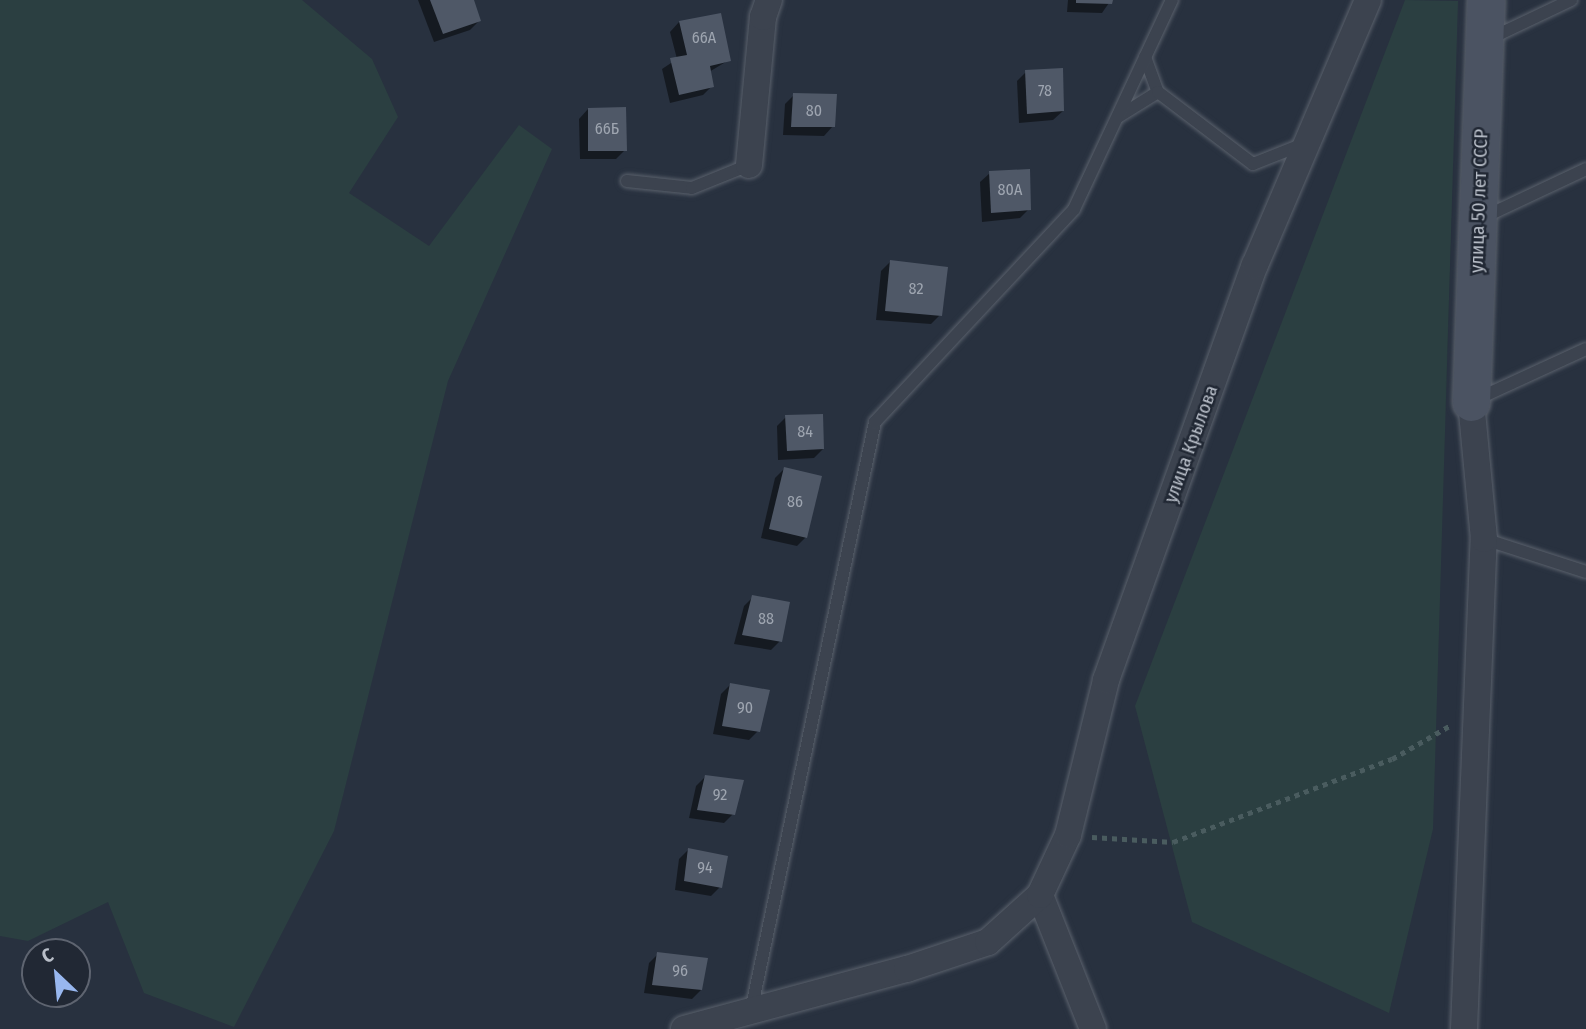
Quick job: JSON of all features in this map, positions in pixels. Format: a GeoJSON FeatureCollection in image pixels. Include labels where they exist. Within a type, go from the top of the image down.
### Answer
{"type":"FeatureCollection","features":[{"type":"Feature","properties":{"kind":"street"},"geometry":{"type":"LineString","coordinates":[[748,165],[763,17],[769,0]]}},
{"type":"Feature","properties":{"kind":"street","name":"улица Крылова"},"geometry":{"type":"LineString","coordinates":[[1040,895],[1068,835],[1106,680],[1255,265],[1368,0]]}},
{"type":"Feature","properties":{"kind":"street","name":"улица 50 лет СССР"},"geometry":{"type":"LineString","coordinates":[[1471,402],[1480,219],[1486,0]]}},
{"type":"Feature","properties":{"kind":"street"},"geometry":{"type":"LineString","coordinates":[[1464,1029],[1484,539],[1471,402]]}},
{"type":"Feature","properties":{"kind":"street"},"geometry":{"type":"LineString","coordinates":[[684,1029],[988,942],[1040,895],[1093,1029]]}},
{"type":"Feature","properties":{"kind":"lane"},"geometry":{"type":"LineString","coordinates":[[751,1011],[875,422],[1074,209],[1172,0]]}},
{"type":"Feature","properties":{"kind":"lane"},"geometry":{"type":"LineString","coordinates":[[1484,41],[1571,0]]}},
{"type":"Feature","properties":{"kind":"lane"},"geometry":{"type":"LineString","coordinates":[[1145,57],[1158,92],[1253,164],[1306,143]]}},
{"type":"Feature","properties":{"kind":"lane"},"geometry":{"type":"LineString","coordinates":[[1117,117],[1158,92]]}},
{"type":"Feature","properties":{"kind":"lane"},"geometry":{"type":"LineString","coordinates":[[627,181],[692,188],[748,165]]}},
{"type":"Feature","properties":{"kind":"lane"},"geometry":{"type":"LineString","coordinates":[[1480,219],[1586,169]]}},
{"type":"Feature","properties":{"kind":"lane"},"geometry":{"type":"LineString","coordinates":[[1471,402],[1586,349]]}},
{"type":"Feature","properties":{"kind":"lane"},"geometry":{"type":"LineString","coordinates":[[1484,539],[1586,572]]}},
{"type":"Feature","properties":{"kind":"path"},"geometry":{"type":"LineString","coordinates":[[1068,835],[1173,842],[1392,759],[1476,711]]}},
{"type":"Feature","properties":{"kind":"green space"},"geometry":{"type":"Polygon","coordinates":[[[0,0],[302,0],[372,59],[398,117],[349,193],[429,246],[519,125],[552,149],[448,381],[334,831],[234,1027],[144,993],[108,902],[34,938],[21,940],[0,936],[0,0]]]}},
{"type":"Feature","properties":{"kind":"green space"},"geometry":{"type":"Polygon","coordinates":[[[1405,0],[1458,1],[1433,829],[1389,1013],[1192,922],[1135,706],[1405,0]]]}},
{"type":"Feature","properties":{"kind":"building"},"geometry":{"type":"Polygon","coordinates":[[[430,0],[474,0],[481,21],[443,34],[430,0]]]}},
{"type":"Feature","properties":{"kind":"building"},"geometry":{"type":"Polygon","coordinates":[[[1076,0],[1113,0],[1112,4],[1076,3],[1076,0]]]}},
{"type":"Feature","properties":{"kind":"building"},"geometry":{"type":"Polygon","coordinates":[[[721,13],[731,61],[710,66],[714,87],[679,95],[670,58],[687,55],[679,21],[721,13]]]}},
{"type":"Feature","properties":{"kind":"building"},"geometry":{"type":"Polygon","coordinates":[[[1063,68],[1064,111],[1027,114],[1025,70],[1063,68]]]}},
{"type":"Feature","properties":{"kind":"building"},"geometry":{"type":"Polygon","coordinates":[[[793,93],[837,94],[835,127],[791,127],[793,93]]]}},
{"type":"Feature","properties":{"kind":"building"},"geometry":{"type":"Polygon","coordinates":[[[626,107],[627,151],[588,151],[588,108],[626,107]]]}},
{"type":"Feature","properties":{"kind":"building"},"geometry":{"type":"Polygon","coordinates":[[[1030,169],[1031,210],[991,213],[989,171],[1030,169]]]}},
{"type":"Feature","properties":{"kind":"building"},"geometry":{"type":"Polygon","coordinates":[[[890,260],[948,267],[942,316],[885,311],[890,260]]]}},
{"type":"Feature","properties":{"kind":"building"},"geometry":{"type":"Polygon","coordinates":[[[823,414],[824,449],[787,451],[785,415],[823,414]]]}},
{"type":"Feature","properties":{"kind":"building"},"geometry":{"type":"Polygon","coordinates":[[[784,467],[822,476],[807,538],[769,529],[784,467]]]}},
{"type":"Feature","properties":{"kind":"building"},"geometry":{"type":"Polygon","coordinates":[[[752,595],[790,602],[782,642],[742,635],[752,595]]]}},
{"type":"Feature","properties":{"kind":"building"},"geometry":{"type":"Polygon","coordinates":[[[730,683],[770,690],[760,732],[722,726],[730,683]]]}},
{"type":"Feature","properties":{"kind":"building"},"geometry":{"type":"Polygon","coordinates":[[[705,775],[744,780],[735,815],[697,810],[705,775]]]}},
{"type":"Feature","properties":{"kind":"building"},"geometry":{"type":"Polygon","coordinates":[[[688,848],[728,856],[722,888],[684,881],[688,848]]]}},
{"type":"Feature","properties":{"kind":"building"},"geometry":{"type":"Polygon","coordinates":[[[657,952],[708,958],[702,990],[652,985],[657,952]]]}}]}
